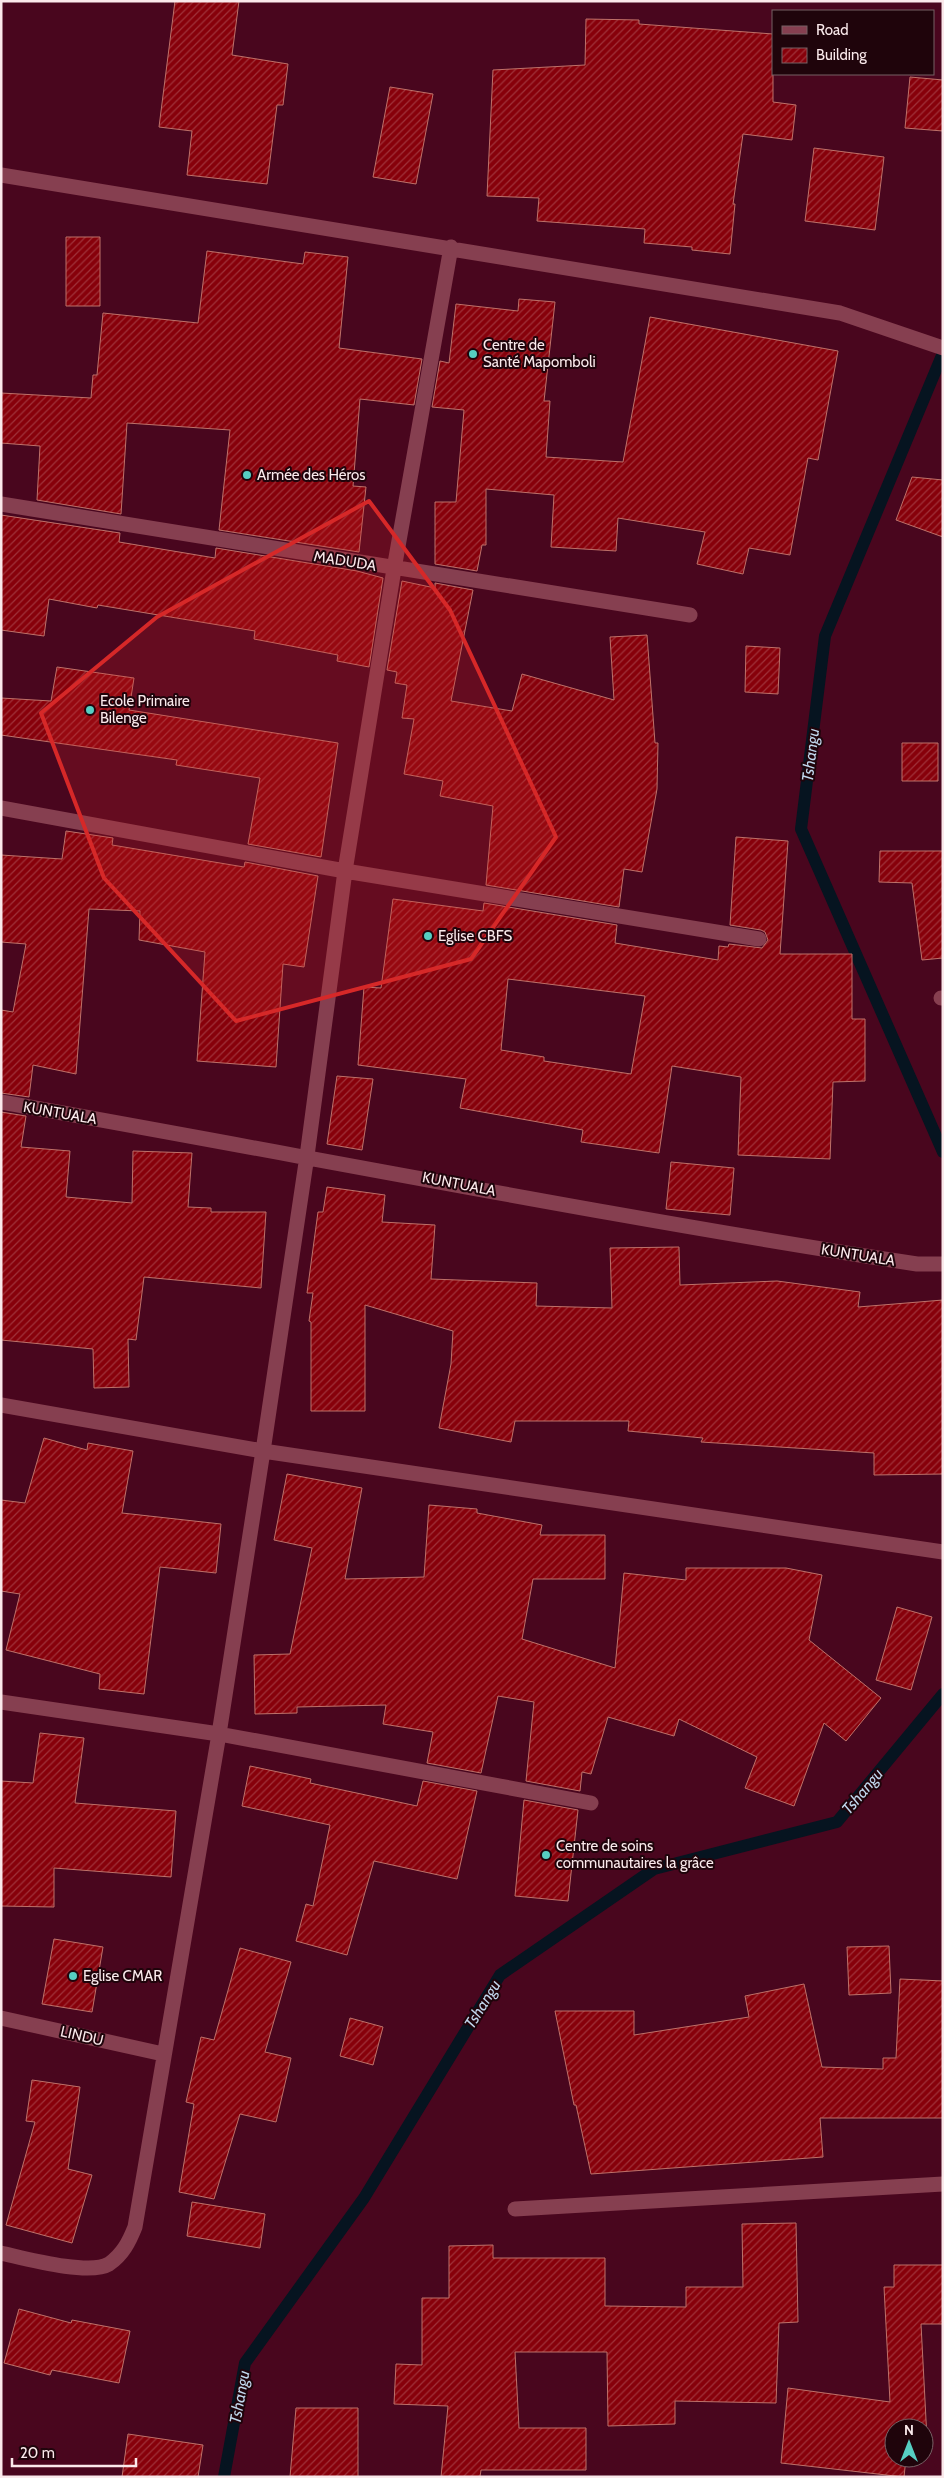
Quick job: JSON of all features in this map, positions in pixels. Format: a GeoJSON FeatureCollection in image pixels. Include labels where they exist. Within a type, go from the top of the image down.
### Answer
{"type":"FeatureCollection","features":[{"type":"Feature","properties":{"kind":"street"},"geometry":{"type":"LineString","coordinates":[[1,175],[451,247],[840,313],[943,348]]}},
{"type":"Feature","properties":{"kind":"street"},"geometry":{"type":"LineString","coordinates":[[1,2253],[73,2268],[107,2265],[126,2249],[135,2227],[219,1734],[263,1450],[307,1156],[344,871],[394,569],[451,247]]}},
{"type":"Feature","properties":{"kind":"street","name":"MADUDA"},"geometry":{"type":"LineString","coordinates":[[1,504],[394,569],[690,615]]}},
{"type":"Feature","properties":{"kind":"street"},"geometry":{"type":"LineString","coordinates":[[1,808],[344,871],[759,938]]}},
{"type":"Feature","properties":{"kind":"street","name":"KUNTUALA"},"geometry":{"type":"LineString","coordinates":[[1,1102],[307,1156],[734,1236],[917,1264],[943,1264]]}},
{"type":"Feature","properties":{"kind":"street"},"geometry":{"type":"LineString","coordinates":[[1,1405],[263,1450],[943,1552]]}},
{"type":"Feature","properties":{"kind":"street"},"geometry":{"type":"LineString","coordinates":[[1,1702],[219,1734],[591,1803]]}},
{"type":"Feature","properties":{"kind":"street","name":"LINDU"},"geometry":{"type":"LineString","coordinates":[[1,2018],[163,2054]]}},
{"type":"Feature","properties":{"kind":"street"},"geometry":{"type":"LineString","coordinates":[[515,2209],[943,2184]]}},
{"type":"Feature","properties":{"kind":"highlighted area"},"geometry":{"type":"Polygon","coordinates":[[[369,501],[450,610],[556,837],[471,959],[236,1021],[104,878],[41,713],[157,617],[369,501]]]}},
{"type":"Feature","properties":{"kind":"building"},"geometry":{"type":"Polygon","coordinates":[[[175,1],[239,1],[232,55],[288,64],[283,105],[277,105],[267,184],[187,175],[192,131],[159,127],[175,1]]]}},
{"type":"Feature","properties":{"kind":"building"},"geometry":{"type":"Polygon","coordinates":[[[586,19],[639,20],[639,24],[772,34],[773,102],[796,105],[792,140],[743,134],[733,204],[735,204],[730,254],[692,250],[692,247],[644,243],[645,229],[537,221],[539,198],[487,196],[493,70],[585,65],[586,19]]]}},
{"type":"Feature","properties":{"kind":"building"},"geometry":{"type":"Polygon","coordinates":[[[910,77],[943,80],[943,131],[905,128],[910,77]]]}},
{"type":"Feature","properties":{"kind":"building"},"geometry":{"type":"Polygon","coordinates":[[[390,87],[433,94],[416,184],[373,177],[390,87]]]}},
{"type":"Feature","properties":{"kind":"building"},"geometry":{"type":"Polygon","coordinates":[[[814,148],[884,157],[875,230],[805,221],[814,148]]]}},
{"type":"Feature","properties":{"kind":"building"},"geometry":{"type":"Polygon","coordinates":[[[66,237],[100,237],[100,306],[66,306],[66,237]]]}},
{"type":"Feature","properties":{"kind":"building"},"geometry":{"type":"Polygon","coordinates":[[[207,251],[303,264],[305,252],[348,257],[339,348],[422,359],[414,405],[360,399],[353,486],[366,487],[359,552],[219,530],[230,430],[127,423],[121,514],[37,500],[40,446],[1,443],[1,393],[91,398],[93,375],[97,375],[103,313],[198,323],[207,251]]]}},
{"type":"Feature","properties":{"kind":"building"},"geometry":{"type":"Polygon","coordinates":[[[519,299],[555,302],[544,401],[550,401],[546,457],[623,462],[650,317],[838,351],[818,460],[808,458],[790,555],[749,548],[743,574],[697,564],[705,532],[618,518],[616,551],[551,547],[554,495],[486,489],[486,545],[482,545],[477,571],[435,564],[435,502],[456,502],[464,410],[432,407],[440,361],[449,363],[456,304],[518,311],[519,299]]]}},
{"type":"Feature","properties":{"kind":"building"},"geometry":{"type":"Polygon","coordinates":[[[912,477],[943,480],[943,537],[896,520],[912,477]]]}},
{"type":"Feature","properties":{"kind":"building"},"geometry":{"type":"Polygon","coordinates":[[[1,515],[120,533],[119,542],[215,558],[216,548],[357,571],[383,578],[369,667],[337,661],[338,655],[254,639],[255,631],[98,605],[97,608],[49,599],[44,636],[1,630],[1,515]]]}},
{"type":"Feature","properties":{"kind":"building"},"geometry":{"type":"Polygon","coordinates":[[[402,581],[435,588],[435,583],[473,590],[451,701],[512,711],[522,674],[614,700],[610,637],[647,635],[655,743],[658,743],[657,789],[642,872],[624,869],[619,907],[486,885],[493,806],[440,796],[443,781],[404,774],[414,719],[402,718],[407,685],[395,683],[397,672],[387,670],[402,581]]]}},
{"type":"Feature","properties":{"kind":"building"},"geometry":{"type":"Polygon","coordinates":[[[746,646],[780,648],[778,694],[745,692],[746,646]]]}},
{"type":"Feature","properties":{"kind":"building"},"geometry":{"type":"Polygon","coordinates":[[[57,667],[134,678],[129,710],[338,743],[321,857],[248,844],[260,778],[176,765],[177,760],[1,735],[1,698],[51,701],[57,667]]]}},
{"type":"Feature","properties":{"kind":"building"},"geometry":{"type":"Polygon","coordinates":[[[902,743],[938,743],[938,781],[902,781],[902,743]]]}},
{"type":"Feature","properties":{"kind":"building"},"geometry":{"type":"Polygon","coordinates":[[[66,831],[113,838],[112,845],[244,867],[245,862],[318,876],[304,967],[283,964],[276,1067],[197,1061],[205,952],[139,940],[140,911],[89,909],[76,1074],[33,1065],[29,1097],[1,1093],[1,1010],[13,1012],[26,944],[1,942],[1,855],[62,859],[66,831]]]}},
{"type":"Feature","properties":{"kind":"building"},"geometry":{"type":"Polygon","coordinates":[[[736,837],[788,841],[780,954],[852,954],[852,1019],[865,1019],[865,1081],[833,1082],[830,1159],[738,1155],[741,1077],[672,1066],[659,1153],[581,1142],[583,1130],[460,1108],[466,1079],[358,1065],[364,987],[381,988],[393,899],[483,911],[484,903],[617,925],[615,943],[718,960],[719,946],[728,947],[729,944],[762,948],[768,940],[765,932],[761,930],[730,925],[736,837]],[[508,979],[501,1050],[544,1057],[544,1061],[631,1074],[645,996],[508,979]]]}},
{"type":"Feature","properties":{"kind":"building"},"geometry":{"type":"Polygon","coordinates":[[[880,851],[943,851],[943,958],[922,960],[912,883],[879,882],[880,851]]]}},
{"type":"Feature","properties":{"kind":"building"},"geometry":{"type":"Polygon","coordinates":[[[337,1076],[373,1079],[362,1150],[327,1144],[337,1076]]]}},
{"type":"Feature","properties":{"kind":"building"},"geometry":{"type":"Polygon","coordinates":[[[1,1112],[26,1116],[21,1147],[70,1151],[66,1197],[132,1203],[133,1151],[192,1153],[188,1207],[211,1208],[211,1212],[266,1212],[261,1288],[144,1277],[136,1340],[128,1339],[129,1387],[94,1388],[93,1349],[1,1340],[1,1112]]]}},
{"type":"Feature","properties":{"kind":"building"},"geometry":{"type":"Polygon","coordinates":[[[671,1162],[734,1168],[730,1215],[666,1209],[671,1162]]]}},
{"type":"Feature","properties":{"kind":"building"},"geometry":{"type":"Polygon","coordinates":[[[327,1187],[385,1195],[382,1222],[435,1225],[431,1279],[537,1283],[536,1306],[612,1308],[610,1248],[679,1247],[680,1285],[777,1281],[860,1292],[858,1307],[943,1300],[943,1474],[874,1475],[874,1453],[701,1442],[703,1438],[628,1431],[629,1421],[515,1421],[511,1442],[439,1428],[451,1364],[453,1331],[365,1305],[365,1411],[311,1411],[311,1322],[309,1321],[313,1293],[307,1293],[318,1212],[323,1212],[327,1187]]]}},
{"type":"Feature","properties":{"kind":"building"},"geometry":{"type":"Polygon","coordinates":[[[44,1438],[87,1450],[88,1443],[133,1451],[122,1513],[221,1524],[216,1573],[160,1567],[144,1694],[99,1689],[100,1674],[6,1650],[20,1594],[1,1591],[1,1500],[25,1503],[44,1438]]]}},
{"type":"Feature","properties":{"kind":"building"},"geometry":{"type":"Polygon","coordinates":[[[287,1474],[362,1488],[345,1579],[424,1577],[429,1505],[477,1509],[477,1513],[542,1525],[540,1535],[605,1535],[605,1579],[533,1579],[522,1639],[615,1668],[624,1573],[686,1580],[686,1568],[786,1568],[822,1575],[809,1640],[881,1698],[846,1741],[824,1723],[794,1806],[745,1788],[757,1757],[679,1719],[674,1736],[608,1717],[591,1774],[582,1772],[580,1791],[526,1781],[534,1702],[498,1696],[481,1773],[427,1763],[433,1732],[383,1724],[386,1705],[297,1707],[297,1713],[255,1714],[254,1655],[290,1654],[312,1548],[274,1540],[287,1474]]]}},
{"type":"Feature","properties":{"kind":"building"},"geometry":{"type":"Polygon","coordinates":[[[897,1607],[932,1617],[911,1690],[876,1680],[897,1607]]]}},
{"type":"Feature","properties":{"kind":"building"},"geometry":{"type":"Polygon","coordinates":[[[40,1733],[84,1738],[75,1803],[176,1811],[171,1877],[54,1868],[54,1907],[1,1906],[1,1781],[33,1783],[40,1733]]]}},
{"type":"Feature","properties":{"kind":"building"},"geometry":{"type":"Polygon","coordinates":[[[250,1766],[311,1779],[310,1783],[417,1806],[423,1781],[477,1791],[457,1879],[374,1861],[347,1955],[296,1941],[306,1904],[313,1906],[330,1825],[242,1806],[250,1766]]]}},
{"type":"Feature","properties":{"kind":"building","name":"Centre de soins communautaires la grâce"},"geometry":{"type":"Polygon","coordinates":[[[524,1800],[578,1810],[568,1901],[515,1896],[524,1800]]]}},
{"type":"Feature","properties":{"kind":"building","name":"Eglise CMAR"},"geometry":{"type":"Polygon","coordinates":[[[54,1939],[103,1947],[92,2012],[42,2004],[54,1939]]]}},
{"type":"Feature","properties":{"kind":"building"},"geometry":{"type":"Polygon","coordinates":[[[889,1946],[891,1993],[849,1995],[847,1947],[889,1946]]]}},
{"type":"Feature","properties":{"kind":"building"},"geometry":{"type":"Polygon","coordinates":[[[240,1948],[291,1962],[265,2052],[291,2058],[276,2122],[240,2114],[214,2199],[179,2192],[194,2104],[186,2102],[201,2037],[214,2040],[240,1948]]]}},
{"type":"Feature","properties":{"kind":"building"},"geometry":{"type":"Polygon","coordinates":[[[900,1979],[943,1981],[943,2118],[820,2118],[823,2157],[591,2174],[576,2105],[574,2105],[555,2011],[634,2011],[634,2035],[749,2017],[745,1996],[804,1984],[822,2067],[883,2069],[883,2058],[896,2058],[900,1979]]]}},
{"type":"Feature","properties":{"kind":"building"},"geometry":{"type":"Polygon","coordinates":[[[350,2018],[383,2027],[373,2065],[340,2056],[350,2018]]]}},
{"type":"Feature","properties":{"kind":"building"},"geometry":{"type":"Polygon","coordinates":[[[32,2080],[80,2087],[68,2169],[92,2175],[72,2243],[6,2225],[35,2122],[26,2121],[32,2080]]]}},
{"type":"Feature","properties":{"kind":"building"},"geometry":{"type":"Polygon","coordinates":[[[192,2202],[265,2214],[260,2248],[187,2236],[192,2202]]]}},
{"type":"Feature","properties":{"kind":"building"},"geometry":{"type":"Polygon","coordinates":[[[796,2223],[798,2322],[779,2323],[776,2403],[675,2401],[675,2424],[608,2426],[607,2352],[515,2352],[519,2428],[586,2428],[586,2470],[481,2470],[480,2477],[441,2477],[448,2406],[394,2404],[396,2364],[422,2365],[422,2298],[449,2298],[449,2246],[493,2245],[493,2258],[605,2258],[605,2306],[686,2307],[686,2287],[743,2287],[742,2224],[796,2223]]]}},
{"type":"Feature","properties":{"kind":"building"},"geometry":{"type":"Polygon","coordinates":[[[894,2265],[943,2265],[943,2324],[921,2324],[926,2418],[884,2418],[884,2468],[905,2468],[904,2477],[781,2463],[788,2388],[890,2402],[884,2287],[894,2287],[894,2265]]]}},
{"type":"Feature","properties":{"kind":"building"},"geometry":{"type":"Polygon","coordinates":[[[19,2309],[71,2323],[72,2320],[130,2331],[119,2383],[52,2370],[50,2375],[4,2363],[19,2309]]]}},
{"type":"Feature","properties":{"kind":"building"},"geometry":{"type":"Polygon","coordinates":[[[296,2408],[358,2408],[358,2477],[290,2477],[296,2408]]]}},
{"type":"Feature","properties":{"kind":"building"},"geometry":{"type":"Polygon","coordinates":[[[128,2434],[203,2445],[198,2477],[122,2477],[128,2434]]]}},
{"type":"Feature","properties":{"kind":"waterway","name":"Tshangu"},"geometry":{"type":"LineString","coordinates":[[943,353],[825,636],[801,829],[943,1152]]}},
{"type":"Feature","properties":{"kind":"waterway","name":"Tshangu"},"geometry":{"type":"LineString","coordinates":[[224,2477],[245,2363],[364,2198],[500,1975],[654,1869],[837,1822],[943,1694]]}},
{"type":"Feature","properties":{"kind":"place","name":"Centre de Santé Mapomboli"},"geometry":{"type":"Point","coordinates":[473,354]}},
{"type":"Feature","properties":{"kind":"place","name":"Armée des Héros"},"geometry":{"type":"Point","coordinates":[247,475]}},
{"type":"Feature","properties":{"kind":"place","name":"Ecole Primaire Bilenge"},"geometry":{"type":"Point","coordinates":[90,710]}},
{"type":"Feature","properties":{"kind":"place","name":"Eglise CBFS"},"geometry":{"type":"Point","coordinates":[428,936]}},
{"type":"Feature","properties":{"kind":"place","name":"Centre de soins communautaires la grâce"},"geometry":{"type":"Point","coordinates":[546,1855]}},
{"type":"Feature","properties":{"kind":"place","name":"Eglise CMAR"},"geometry":{"type":"Point","coordinates":[73,1976]}}]}
